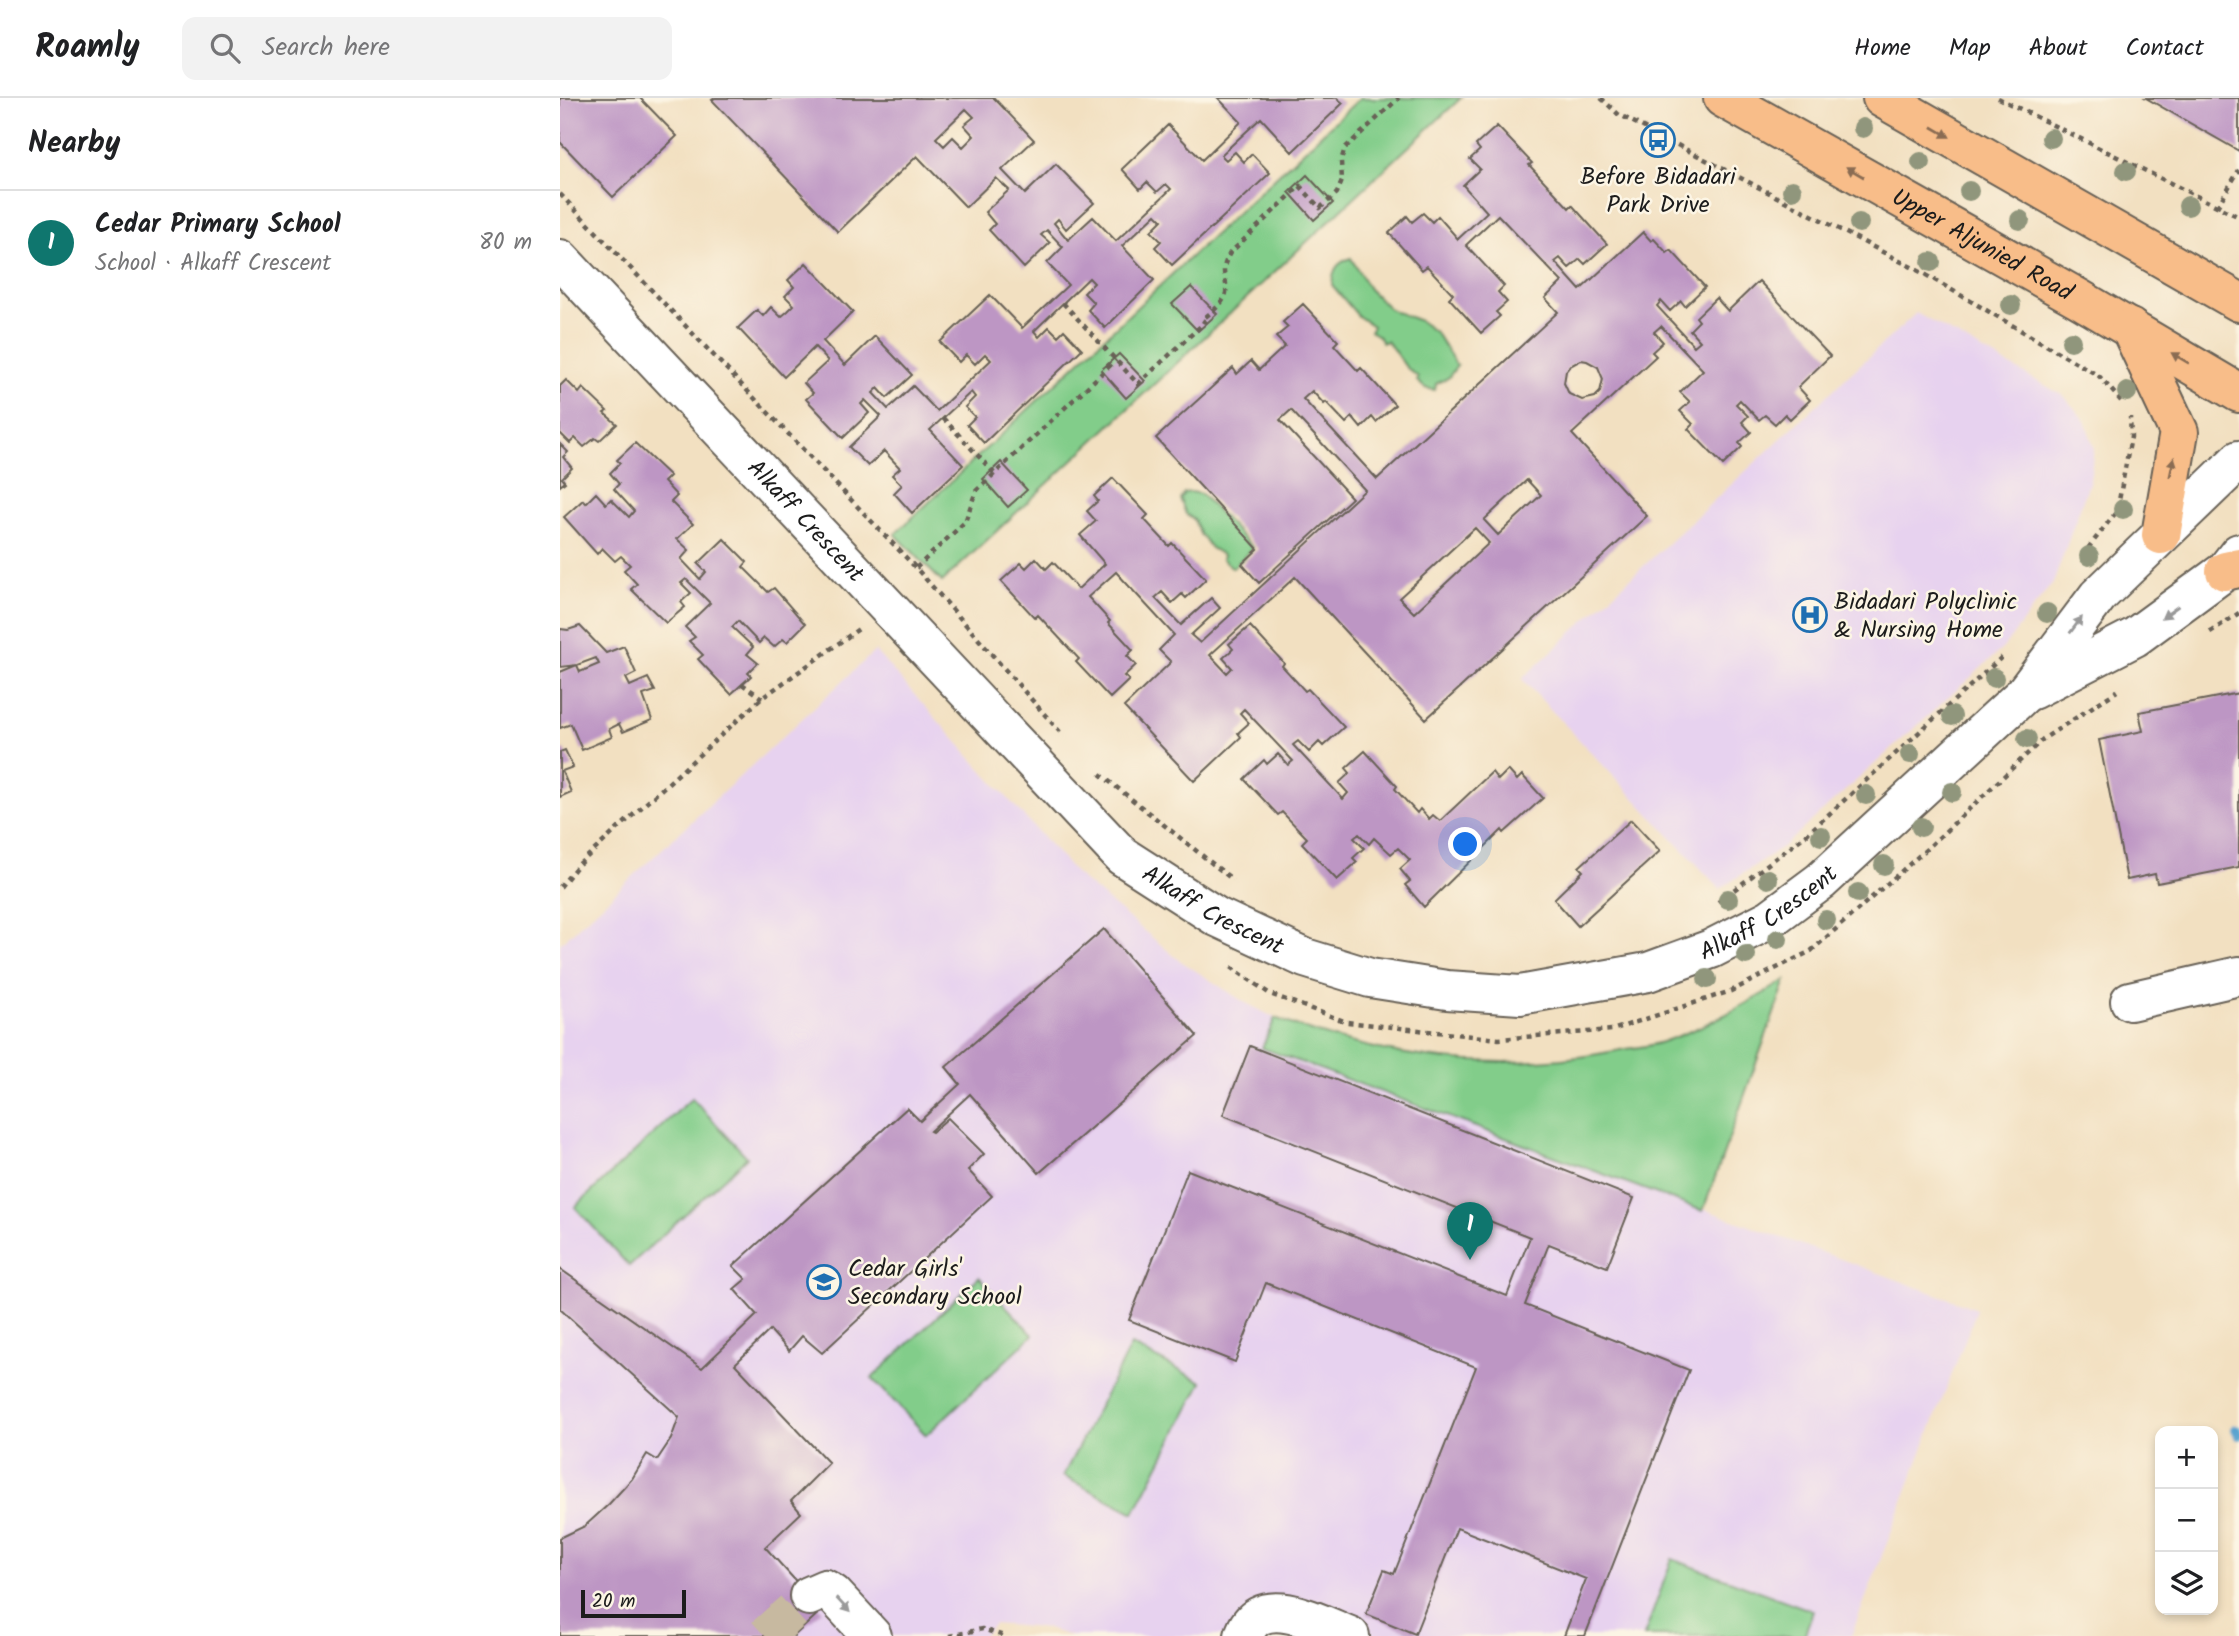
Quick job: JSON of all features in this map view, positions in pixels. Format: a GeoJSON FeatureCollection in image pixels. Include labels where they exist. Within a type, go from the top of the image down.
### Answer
{"type":"FeatureCollection","features":[{"type":"Feature","properties":{"kind":"main road","name":"Upper Aljunied Road"},"geometry":{"type":"LineString","coordinates":[[1723,98],[2130,328],[2239,393]]}},
{"type":"Feature","properties":{"kind":"main road"},"geometry":{"type":"LineString","coordinates":[[1882,98],[2239,302]]}},
{"type":"Feature","properties":{"kind":"main road"},"geometry":{"type":"LineString","coordinates":[[2118,232],[2190,247],[2239,271]]}},
{"type":"Feature","properties":{"kind":"main road"},"geometry":{"type":"LineString","coordinates":[[2130,328],[2179,432],[2161,535]]}},
{"type":"Feature","properties":{"kind":"street","name":"Alkaff Crescent"},"geometry":{"type":"LineString","coordinates":[[560,259],[1122,856],[1217,917],[1305,958],[1370,978],[1447,990],[1520,995],[1648,972],[1711,949],[1770,919],[1822,881],[2024,694],[2098,596],[2239,460]]}},
{"type":"Feature","properties":{"kind":"street","name":"Alkaff Crescent"},"geometry":{"type":"LineString","coordinates":[[2024,694],[2135,637],[2234,564]]}},
{"type":"Feature","properties":{"kind":"street"},"geometry":{"type":"LineString","coordinates":[[2130,1001],[2239,976]]}},
{"type":"Feature","properties":{"kind":"street"},"geometry":{"type":"LineString","coordinates":[[809,1596],[825,1589],[833,1594],[872,1636]]}},
{"type":"Feature","properties":{"kind":"street"},"geometry":{"type":"LineString","coordinates":[[1244,1636],[1248,1623],[1263,1613],[1288,1612],[1350,1636]]}},
{"type":"Feature","properties":{"kind":"path"},"geometry":{"type":"LineString","coordinates":[[1063,303],[1139,384],[1205,322],[1202,320],[1220,303],[1226,294],[1224,263],[1230,253],[1300,186],[1320,208],[1337,193],[1342,181],[1340,161],[1345,148],[1399,98]]}},
{"type":"Feature","properties":{"kind":"path"},"geometry":{"type":"LineString","coordinates":[[1601,98],[1618,114],[1921,272],[2052,348],[2099,376],[2122,402]]}},
{"type":"Feature","properties":{"kind":"path"},"geometry":{"type":"LineString","coordinates":[[1998,98],[2239,217]]}},
{"type":"Feature","properties":{"kind":"path"},"geometry":{"type":"LineString","coordinates":[[2217,207],[2239,170]]}},
{"type":"Feature","properties":{"kind":"path"},"geometry":{"type":"LineString","coordinates":[[560,194],[916,568],[1066,738]]}},
{"type":"Feature","properties":{"kind":"path"},"geometry":{"type":"LineString","coordinates":[[916,568],[965,522],[976,491],[1116,360]]}},
{"type":"Feature","properties":{"kind":"path"},"geometry":{"type":"LineString","coordinates":[[2076,565],[2117,511],[2131,438],[2130,411]]}},
{"type":"Feature","properties":{"kind":"path"},"geometry":{"type":"LineString","coordinates":[[943,418],[995,474]]}},
{"type":"Feature","properties":{"kind":"path"},"geometry":{"type":"LineString","coordinates":[[2204,635],[2239,613]]}},
{"type":"Feature","properties":{"kind":"path"},"geometry":{"type":"LineString","coordinates":[[852,619],[870,638]]}},
{"type":"Feature","properties":{"kind":"path"},"geometry":{"type":"LineString","coordinates":[[560,887],[578,865],[762,698],[860,628]]}},
{"type":"Feature","properties":{"kind":"path"},"geometry":{"type":"LineString","coordinates":[[1714,905],[1806,835],[2009,651]]}},
{"type":"Feature","properties":{"kind":"path"},"geometry":{"type":"LineString","coordinates":[[742,684],[762,698]]}},
{"type":"Feature","properties":{"kind":"path"},"geometry":{"type":"LineString","coordinates":[[1227,965],[1270,994],[1348,1022],[1499,1039],[1612,1030],[1731,991],[1811,951],[1930,846],[2043,738],[2124,687]]}},
{"type":"Feature","properties":{"kind":"path"},"geometry":{"type":"LineString","coordinates":[[1092,768],[1237,883]]}},
{"type":"Feature","properties":{"kind":"path"},"geometry":{"type":"LineString","coordinates":[[949,1636],[982,1629],[1004,1636]]}},
{"type":"Feature","properties":{"kind":"shaded area","name":"Bidadari Polyclinic & Nursing Home"},"geometry":{"type":"Polygon","coordinates":[[[1916,313],[2064,396],[2085,421],[2094,447],[2090,480],[2054,581],[2003,648],[1785,845],[1720,889],[1522,679],[1916,313]]]}},
{"type":"Feature","properties":{"kind":"shaded area"},"geometry":{"type":"Polygon","coordinates":[[[875,651],[1077,875],[1179,960],[1244,1002],[1275,1018],[1263,1048],[1977,1309],[1851,1636],[1071,1636],[1044,1628],[994,1624],[982,1636],[560,1636],[560,944],[875,651]]]}},
{"type":"Feature","properties":{"kind":"green space"},"geometry":{"type":"Polygon","coordinates":[[[1360,98],[1461,98],[942,582],[895,534],[1360,98]]]}},
{"type":"Feature","properties":{"kind":"green space"},"geometry":{"type":"Polygon","coordinates":[[[1351,258],[1369,289],[1391,310],[1420,321],[1436,333],[1457,366],[1448,378],[1436,384],[1435,390],[1425,388],[1417,381],[1418,377],[1406,367],[1387,341],[1382,343],[1378,336],[1370,331],[1373,326],[1358,316],[1332,285],[1336,268],[1351,258]]]}},
{"type":"Feature","properties":{"kind":"green space"},"geometry":{"type":"Polygon","coordinates":[[[1184,493],[1201,494],[1253,548],[1233,568],[1222,559],[1223,555],[1211,548],[1200,534],[1194,520],[1186,514],[1180,499],[1184,493]]]}},
{"type":"Feature","properties":{"kind":"green space"},"geometry":{"type":"Polygon","coordinates":[[[1786,980],[1703,1211],[1262,1048],[1275,1018],[1358,1044],[1443,1059],[1486,1062],[1572,1058],[1662,1042],[1726,1014],[1786,980]]]}},
{"type":"Feature","properties":{"kind":"green space"},"geometry":{"type":"Polygon","coordinates":[[[692,1098],[747,1157],[629,1266],[575,1207],[692,1098]]]}},
{"type":"Feature","properties":{"kind":"green space"},"geometry":{"type":"Polygon","coordinates":[[[979,1277],[1033,1335],[926,1435],[872,1378],[979,1277]]]}},
{"type":"Feature","properties":{"kind":"green space"},"geometry":{"type":"Polygon","coordinates":[[[1131,1345],[1202,1382],[1134,1513],[1063,1476],[1131,1345]]]}},
{"type":"Feature","properties":{"kind":"green space"},"geometry":{"type":"Polygon","coordinates":[[[1672,1559],[1813,1611],[1804,1636],[1644,1636],[1672,1559]]]}},
{"type":"Feature","properties":{"kind":"building"},"geometry":{"type":"Polygon","coordinates":[[[560,98],[640,98],[677,136],[613,197],[560,142],[560,98]]]}},
{"type":"Feature","properties":{"kind":"building"},"geometry":{"type":"Polygon","coordinates":[[[994,98],[1034,140],[1002,170],[1025,194],[1056,164],[1094,203],[1066,229],[1058,219],[1054,223],[1068,240],[1093,217],[1116,241],[1171,189],[1166,184],[1157,192],[1147,182],[1140,189],[1122,169],[1168,125],[1202,160],[1241,122],[1218,98],[1337,98],[1343,103],[1292,152],[1261,118],[1221,155],[1226,160],[1235,152],[1244,162],[1252,154],[1270,173],[1172,265],[1155,247],[1161,241],[1151,231],[1162,220],[1156,214],[1122,246],[1154,280],[1105,328],[1088,310],[1094,303],[1084,293],[1094,283],[1089,278],[1034,331],[1039,337],[1049,327],[1058,336],[1064,330],[1082,349],[984,443],[967,425],[975,417],[965,407],[975,397],[971,392],[930,430],[963,465],[912,513],[894,493],[902,485],[892,475],[900,468],[884,451],[868,466],[849,447],[881,416],[865,400],[861,404],[869,413],[843,438],[806,399],[813,393],[804,383],[828,361],[815,347],[784,377],[738,328],[757,310],[763,316],[771,307],[781,317],[788,311],[794,305],[785,296],[794,287],[788,280],[806,263],[853,312],[823,341],[845,365],[875,336],[912,375],[887,398],[878,388],[873,393],[888,409],[913,386],[937,411],[991,360],[985,354],[975,364],[966,355],[959,362],[940,342],[990,295],[1022,328],[1068,285],[1047,263],[1063,247],[1047,230],[1041,235],[1050,243],[1024,268],[989,230],[995,224],[985,212],[1009,190],[996,178],[966,207],[917,156],[838,232],[712,100],[994,98]],[[966,109],[936,138],[944,146],[953,137],[963,147],[974,136],[964,125],[974,117],[966,109]]]}},
{"type":"Feature","properties":{"kind":"building"},"geometry":{"type":"Polygon","coordinates":[[[2146,98],[2239,98],[2239,151],[2146,98]]]}},
{"type":"Feature","properties":{"kind":"building"},"geometry":{"type":"Polygon","coordinates":[[[1497,126],[1569,208],[1572,205],[1607,244],[1585,264],[1580,259],[1569,268],[1560,258],[1555,262],[1580,290],[1643,232],[1667,253],[1671,250],[1705,287],[1685,306],[1681,301],[1670,311],[1661,301],[1657,306],[1694,346],[1700,341],[1690,330],[1699,321],[1696,317],[1716,298],[1728,311],[1759,281],[1830,356],[1798,387],[1810,400],[1790,419],[1785,414],[1775,424],[1765,415],[1759,420],[1740,400],[1736,404],[1748,416],[1742,422],[1751,432],[1739,443],[1742,447],[1723,465],[1688,429],[1693,424],[1680,411],[1690,402],[1680,392],[1703,370],[1661,326],[1654,332],[1663,342],[1652,352],[1656,356],[1572,434],[1647,516],[1426,719],[1295,577],[1210,655],[1227,673],[1232,668],[1223,658],[1233,649],[1229,644],[1250,626],[1305,691],[1308,689],[1344,727],[1323,746],[1319,742],[1309,752],[1298,741],[1293,745],[1343,799],[1348,793],[1339,783],[1350,773],[1346,768],[1365,751],[1417,813],[1420,809],[1429,819],[1433,815],[1440,821],[1492,772],[1498,780],[1508,770],[1517,780],[1522,775],[1543,798],[1504,833],[1502,830],[1424,907],[1405,885],[1410,881],[1400,869],[1410,860],[1398,848],[1391,854],[1374,838],[1369,844],[1359,834],[1354,838],[1364,848],[1353,858],[1357,862],[1337,880],[1302,843],[1307,838],[1282,812],[1278,815],[1244,779],[1264,760],[1267,764],[1278,754],[1288,765],[1293,761],[1244,709],[1240,713],[1249,723],[1238,733],[1241,737],[1194,781],[1124,707],[1171,662],[1159,650],[1174,635],[1116,572],[1088,597],[1133,650],[1127,656],[1136,665],[1124,676],[1129,680],[1110,698],[1076,662],[1079,659],[1038,615],[1035,618],[1001,581],[1021,563],[1026,568],[1036,558],[1046,569],[1053,562],[1078,589],[1105,564],[1080,535],[1096,521],[1087,511],[1098,501],[1094,496],[1113,478],[1148,515],[1144,519],[1169,546],[1172,543],[1206,579],[1186,598],[1182,594],[1172,603],[1162,592],[1155,598],[1181,625],[1211,598],[1220,608],[1191,635],[1200,643],[1365,490],[1291,410],[1280,420],[1352,498],[1259,583],[1242,564],[1258,549],[1156,438],[1233,368],[1237,374],[1251,361],[1259,370],[1285,346],[1276,337],[1288,327],[1283,322],[1303,304],[1338,341],[1334,345],[1358,371],[1361,368],[1395,405],[1376,422],[1372,417],[1361,428],[1352,417],[1346,423],[1312,391],[1303,399],[1377,479],[1558,312],[1545,298],[1562,282],[1498,215],[1466,245],[1504,286],[1498,292],[1507,302],[1496,312],[1500,316],[1481,333],[1449,298],[1453,294],[1427,266],[1422,270],[1389,233],[1407,216],[1412,222],[1423,213],[1432,222],[1438,216],[1458,239],[1487,212],[1463,185],[1480,169],[1470,159],[1480,150],[1476,145],[1497,126]],[[1581,360],[1566,371],[1564,383],[1569,394],[1582,400],[1595,397],[1600,392],[1603,379],[1598,367],[1581,360]],[[1527,480],[1484,520],[1498,535],[1541,495],[1527,480]],[[1475,528],[1399,598],[1414,613],[1489,543],[1475,528]]]}},
{"type":"Feature","properties":{"kind":"building"},"geometry":{"type":"Polygon","coordinates":[[[1307,175],[1333,203],[1314,220],[1289,192],[1307,175]]]}},
{"type":"Feature","properties":{"kind":"building"},"geometry":{"type":"Polygon","coordinates":[[[1191,287],[1217,314],[1198,331],[1172,304],[1191,287]]]}},
{"type":"Feature","properties":{"kind":"building"},"geometry":{"type":"Polygon","coordinates":[[[1119,354],[1145,381],[1126,398],[1101,370],[1119,354]]]}},
{"type":"Feature","properties":{"kind":"building"},"geometry":{"type":"Polygon","coordinates":[[[566,380],[579,393],[583,388],[617,424],[599,441],[595,438],[584,447],[575,438],[570,443],[560,433],[560,386],[566,380]]]}},
{"type":"Feature","properties":{"kind":"building"},"geometry":{"type":"Polygon","coordinates":[[[635,443],[670,476],[664,482],[677,496],[671,502],[693,524],[677,539],[689,550],[681,559],[700,579],[706,572],[698,564],[724,539],[747,562],[743,567],[768,592],[774,588],[805,624],[787,642],[783,639],[774,647],[764,638],[759,643],[738,621],[732,627],[753,647],[747,654],[758,663],[748,673],[751,676],[731,694],[698,659],[703,655],[689,641],[695,637],[685,627],[710,603],[686,579],[681,583],[691,593],[681,602],[685,607],[666,623],[631,589],[637,584],[624,570],[630,565],[621,556],[615,561],[602,548],[597,554],[564,517],[583,500],[586,503],[596,493],[606,504],[611,499],[629,517],[634,511],[614,489],[619,484],[610,473],[620,463],[617,460],[635,443]]]}},
{"type":"Feature","properties":{"kind":"building"},"geometry":{"type":"Polygon","coordinates":[[[560,444],[568,452],[563,457],[572,468],[562,478],[565,482],[560,486],[560,444]]]}},
{"type":"Feature","properties":{"kind":"building"},"geometry":{"type":"Polygon","coordinates":[[[1001,462],[1027,490],[1008,507],[983,479],[1001,462]]]}},
{"type":"Feature","properties":{"kind":"building"},"geometry":{"type":"Polygon","coordinates":[[[580,626],[606,653],[624,646],[636,673],[626,678],[630,686],[648,678],[655,691],[643,695],[652,720],[623,732],[619,724],[609,729],[612,737],[582,750],[571,724],[560,728],[560,672],[577,665],[560,667],[560,629],[568,630],[580,626]],[[596,658],[577,665],[580,672],[599,664],[596,658]]]}},
{"type":"Feature","properties":{"kind":"building"},"geometry":{"type":"Polygon","coordinates":[[[2239,693],[2239,867],[2157,883],[2155,874],[2127,880],[2099,740],[2143,731],[2139,712],[2239,693]]]}},
{"type":"Feature","properties":{"kind":"building"},"geometry":{"type":"Polygon","coordinates":[[[565,750],[573,767],[562,771],[571,792],[560,797],[560,752],[565,750]]]}},
{"type":"Feature","properties":{"kind":"building"},"geometry":{"type":"Polygon","coordinates":[[[1631,820],[1660,851],[1578,926],[1554,899],[1583,871],[1579,867],[1631,820]]]}},
{"type":"Feature","properties":{"kind":"building"},"geometry":{"type":"Polygon","coordinates":[[[1104,929],[1197,1036],[1039,1173],[970,1094],[930,1131],[948,1118],[984,1154],[968,1170],[992,1196],[822,1353],[802,1336],[789,1351],[770,1330],[735,1364],[829,1463],[791,1501],[801,1513],[765,1547],[822,1610],[794,1636],[560,1636],[560,1538],[585,1526],[609,1504],[632,1479],[647,1454],[657,1460],[671,1439],[679,1417],[560,1309],[560,1269],[702,1368],[757,1315],[734,1289],[746,1279],[733,1266],[907,1108],[920,1121],[960,1084],[946,1067],[1104,929]]]}},
{"type":"Feature","properties":{"kind":"building"},"geometry":{"type":"Polygon","coordinates":[[[1250,1046],[1634,1198],[1607,1267],[1549,1244],[1525,1305],[1689,1370],[1585,1636],[1564,1636],[1586,1579],[1457,1528],[1415,1634],[1366,1614],[1384,1570],[1394,1574],[1476,1367],[1266,1283],[1235,1362],[1129,1320],[1188,1170],[1507,1296],[1530,1237],[1223,1115],[1250,1046]]]}},
{"type":"Feature","properties":{"kind":"waterway"},"geometry":{"type":"LineString","coordinates":[[2236,1429],[2239,1435]]}},
{"type":"Feature","properties":{"kind":"tunnel"},"geometry":{"type":"LineString","coordinates":[[765,1636],[809,1596]]}},
{"type":"Feature","properties":{"kind":"place","name":"Before Bidadari Park Drive"},"geometry":{"type":"Point","coordinates":[1658,140]}},
{"type":"Feature","properties":{"kind":"place","name":"Bidadari Polyclinic & Nursing Home"},"geometry":{"type":"Point","coordinates":[1810,615]}},
{"type":"Feature","properties":{"kind":"place","name":"Cedar Primary School"},"geometry":{"type":"Point","coordinates":[1470,1260]}},
{"type":"Feature","properties":{"kind":"place","name":"Cedar Girls' Secondary School"},"geometry":{"type":"Point","coordinates":[824,1282]}}]}
